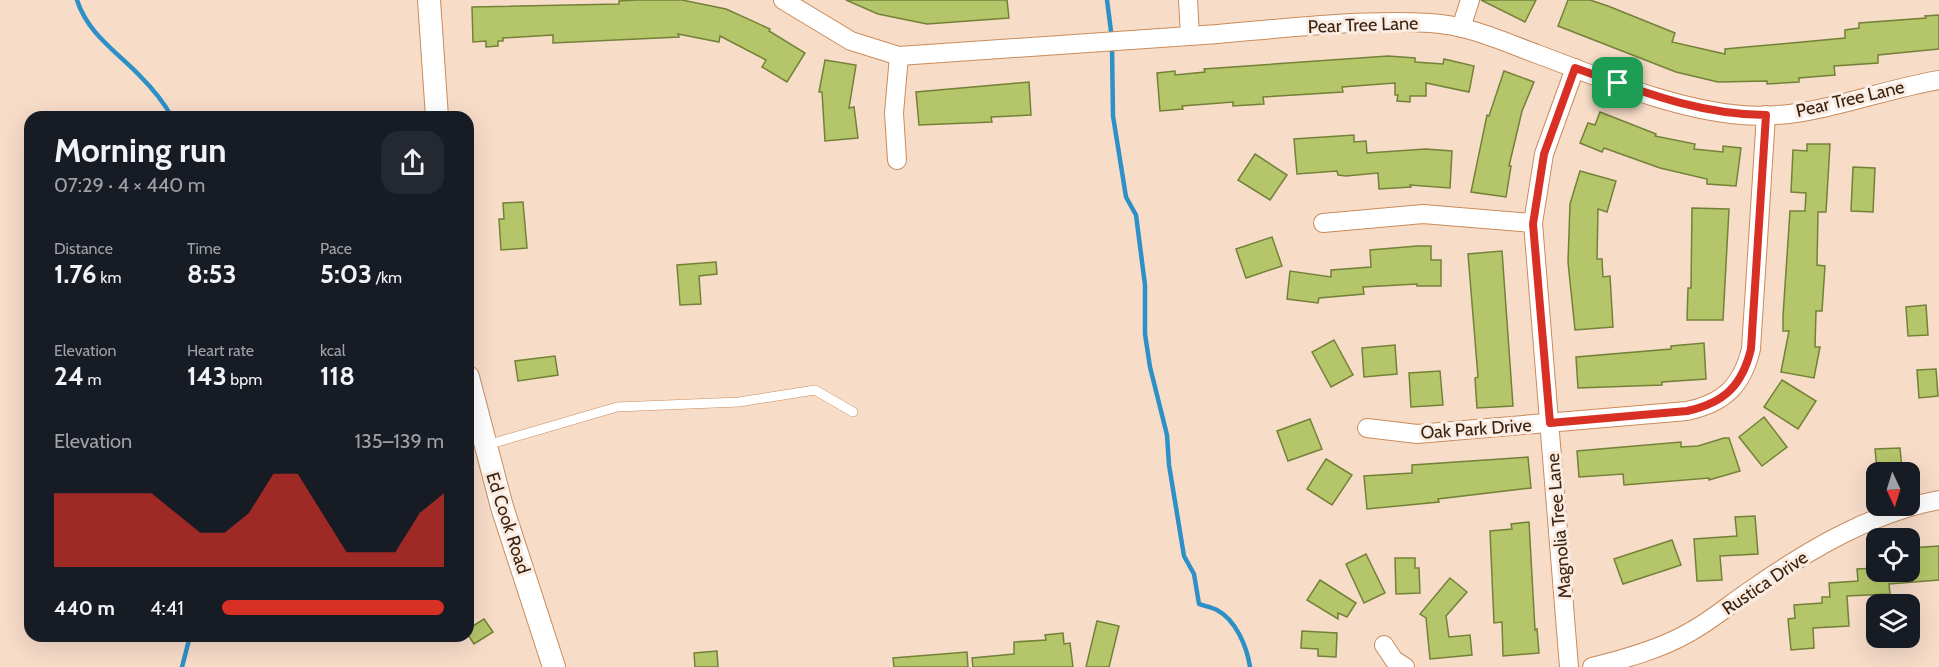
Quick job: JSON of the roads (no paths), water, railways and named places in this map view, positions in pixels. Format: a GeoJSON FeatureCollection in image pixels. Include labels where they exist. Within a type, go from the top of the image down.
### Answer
{"type":"FeatureCollection","features":[{"type":"Feature","properties":{"kind":"street"},"geometry":{"type":"LineString","coordinates":[[429,0],[437,111]]}},
{"type":"Feature","properties":{"kind":"street","name":"Pear Tree Lane"},"geometry":{"type":"LineString","coordinates":[[783,0],[851,41],[899,56],[1396,22],[1433,23],[1476,30],[1575,68],[1682,105],[1741,115],[1803,113],[1848,104],[1904,86],[1939,80]]}},
{"type":"Feature","properties":{"kind":"street"},"geometry":{"type":"LineString","coordinates":[[1188,0],[1190,36]]}},
{"type":"Feature","properties":{"kind":"street"},"geometry":{"type":"LineString","coordinates":[[1461,28],[1470,0]]}},
{"type":"Feature","properties":{"kind":"street"},"geometry":{"type":"LineString","coordinates":[[897,160],[894,113],[899,56]]}},
{"type":"Feature","properties":{"kind":"street","name":"Magnolia Tree Lane"},"geometry":{"type":"LineString","coordinates":[[1569,667],[1533,224],[1544,154],[1575,68]]}},
{"type":"Feature","properties":{"kind":"street","name":"Oak Park Drive"},"geometry":{"type":"LineString","coordinates":[[1367,429],[1417,434],[1687,411],[1709,406],[1724,396],[1737,383],[1746,369],[1751,349],[1766,115]]}},
{"type":"Feature","properties":{"kind":"street"},"geometry":{"type":"LineString","coordinates":[[1323,223],[1423,214],[1533,224]]}},
{"type":"Feature","properties":{"kind":"street","name":"Ed Cook Road"},"geometry":{"type":"LineString","coordinates":[[474,402],[484,446],[554,667]]}},
{"type":"Feature","properties":{"kind":"street","name":"Rustica Drive"},"geometry":{"type":"LineString","coordinates":[[1592,667],[1629,657],[1688,633],[1796,561],[1854,529],[1893,513],[1939,500]]}},
{"type":"Feature","properties":{"kind":"street"},"geometry":{"type":"LineString","coordinates":[[1384,645],[1394,660],[1405,667]]}},
{"type":"Feature","properties":{"kind":"lane"},"geometry":{"type":"LineString","coordinates":[[484,446],[617,407],[739,402],[815,390],[853,412]]}},
{"type":"Feature","properties":{"kind":"waterway"},"geometry":{"type":"LineString","coordinates":[[77,0],[95,32],[149,86],[168,111]]}},
{"type":"Feature","properties":{"kind":"waterway"},"geometry":{"type":"LineString","coordinates":[[1107,0],[1112,39]]}},
{"type":"Feature","properties":{"kind":"waterway"},"geometry":{"type":"LineString","coordinates":[[1112,47],[1113,116],[1126,197],[1136,215],[1145,285],[1145,334],[1150,367],[1167,435],[1169,465],[1184,556],[1194,574],[1199,604],[1217,610],[1230,620],[1243,643],[1250,667]]}},
{"type":"Feature","properties":{"kind":"waterway"},"geometry":{"type":"LineString","coordinates":[[182,667],[188,642]]}}]}
